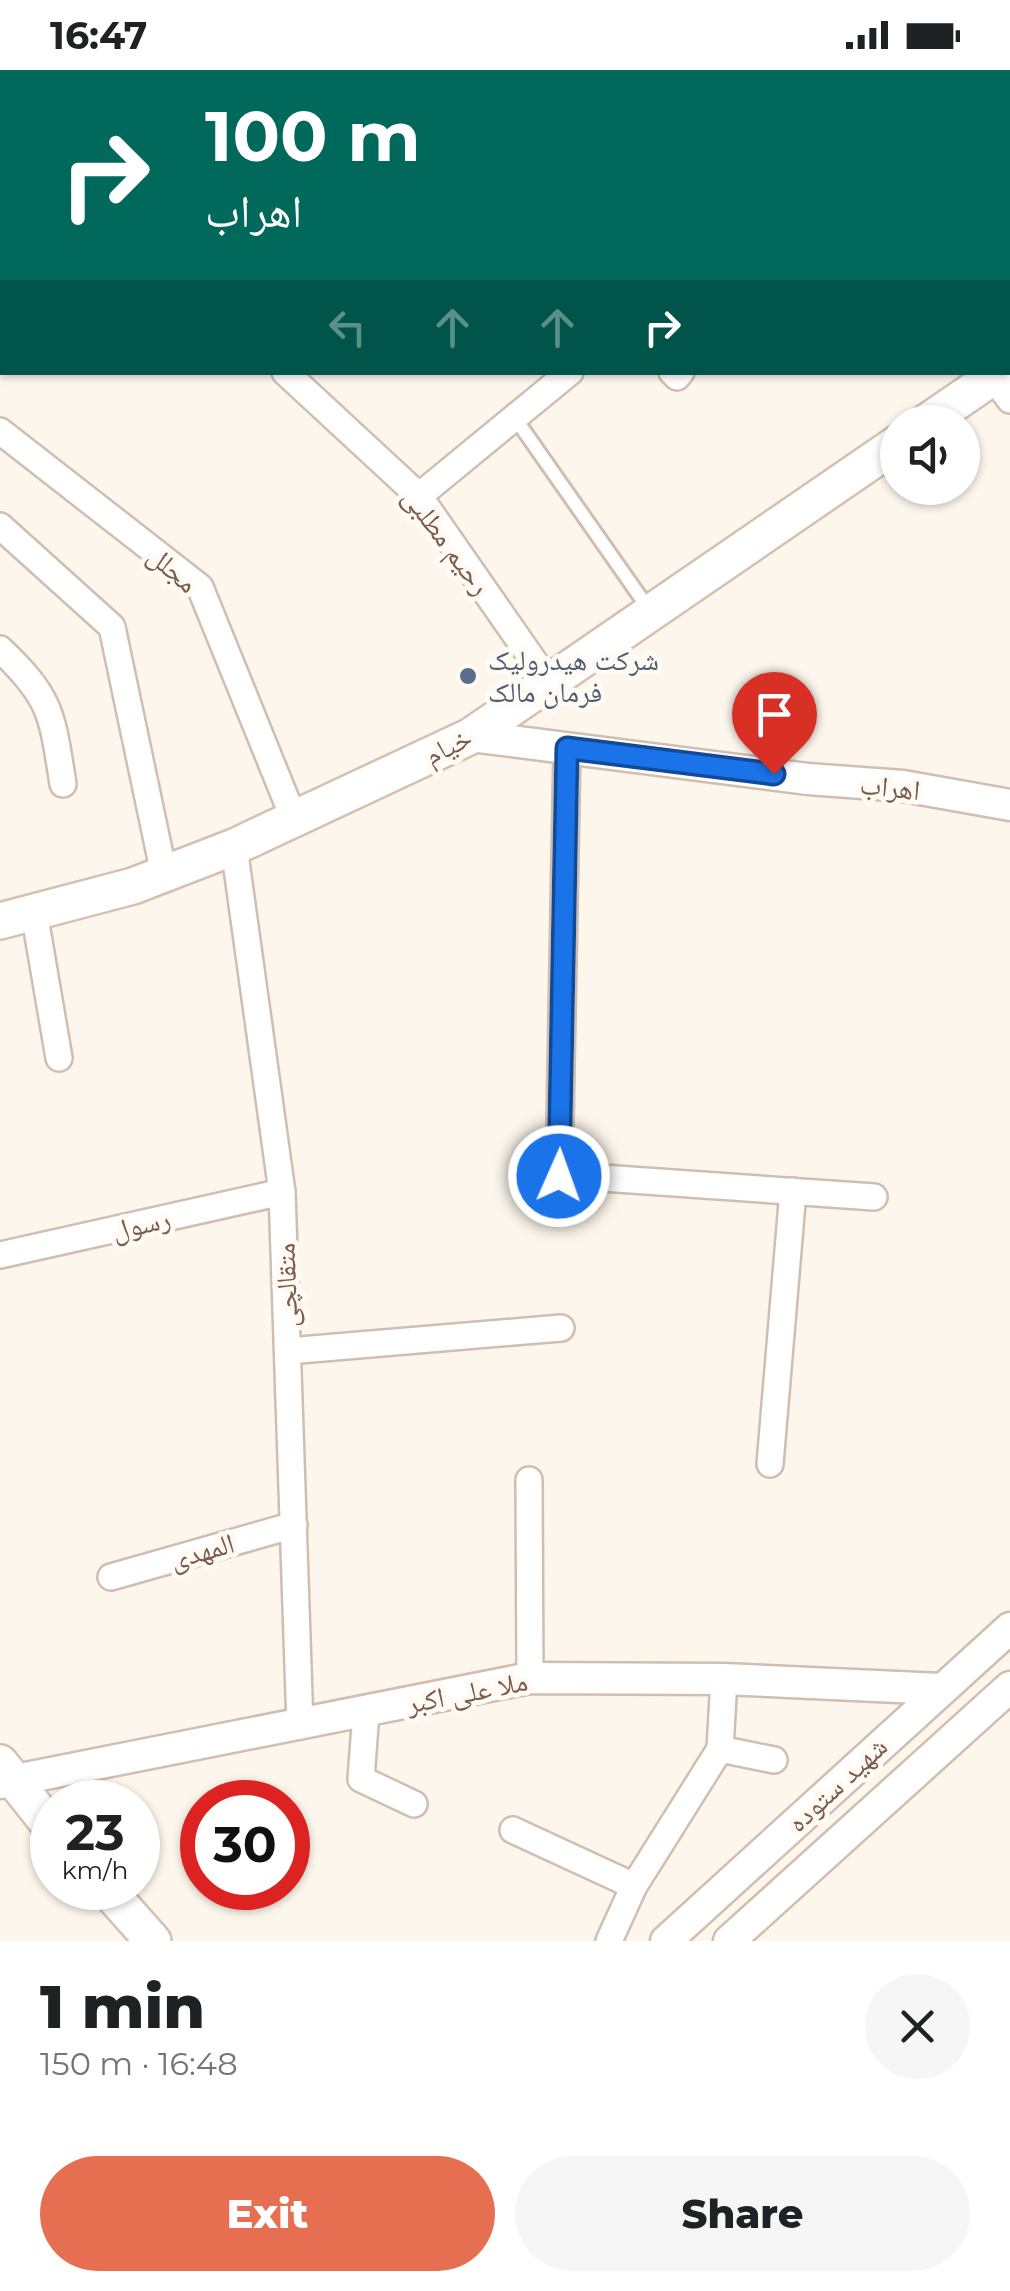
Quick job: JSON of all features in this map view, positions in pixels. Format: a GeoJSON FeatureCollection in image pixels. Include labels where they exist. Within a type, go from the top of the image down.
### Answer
{"type":"FeatureCollection","features":[{"type":"Feature","properties":{"kind":"main road"},"geometry":{"type":"LineString","coordinates":[[955,405],[1004,376]]}},
{"type":"Feature","properties":{"kind":"main road","name":"خیام"},"geometry":{"type":"LineString","coordinates":[[17,916],[133,886],[234,847],[472,736],[880,455]]}},
{"type":"Feature","properties":{"kind":"main road"},"geometry":{"type":"LineString","coordinates":[[4,1776],[30,1804]]}},
{"type":"Feature","properties":{"kind":"main road"},"geometry":{"type":"LineString","coordinates":[[126,1910],[153,1941]]}},
{"type":"Feature","properties":{"kind":"street","name":"رحیم مطلبی"},"geometry":{"type":"LineString","coordinates":[[288,375],[419,496],[549,682]]}},
{"type":"Feature","properties":{"kind":"street"},"geometry":{"type":"LineString","coordinates":[[419,496],[566,375]]}},
{"type":"Feature","properties":{"kind":"street","name":"مجلل"},"geometry":{"type":"LineString","coordinates":[[0,432],[200,587],[294,819]]}},
{"type":"Feature","properties":{"kind":"street"},"geometry":{"type":"LineString","coordinates":[[0,526],[112,627],[164,874]]}},
{"type":"Feature","properties":{"kind":"street"},"geometry":{"type":"LineString","coordinates":[[0,650],[34,681],[52,717],[63,784]]}},
{"type":"Feature","properties":{"kind":"street","name":"اهراب"},"geometry":{"type":"LineString","coordinates":[[472,736],[808,779],[904,786],[1010,804]]}},
{"type":"Feature","properties":{"kind":"street"},"geometry":{"type":"LineString","coordinates":[[567,748],[559,1176],[874,1196]]}},
{"type":"Feature","properties":{"kind":"street","name":"متقالچی"},"geometry":{"type":"LineString","coordinates":[[234,847],[282,1192],[300,1726]]}},
{"type":"Feature","properties":{"kind":"street"},"geometry":{"type":"LineString","coordinates":[[17,916],[59,1058]]}},
{"type":"Feature","properties":{"kind":"street"},"geometry":{"type":"LineString","coordinates":[[770,1464],[793,1191]]}},
{"type":"Feature","properties":{"kind":"street","name":"رسول"},"geometry":{"type":"LineString","coordinates":[[0,1255],[282,1192]]}},
{"type":"Feature","properties":{"kind":"street"},"geometry":{"type":"LineString","coordinates":[[288,1351],[561,1328]]}},
{"type":"Feature","properties":{"kind":"street"},"geometry":{"type":"LineString","coordinates":[[529,1480],[530,1678]]}},
{"type":"Feature","properties":{"kind":"street","name":"المهدی"},"geometry":{"type":"LineString","coordinates":[[111,1577],[294,1525]]}},
{"type":"Feature","properties":{"kind":"street","name":"شهید ستوده"},"geometry":{"type":"LineString","coordinates":[[666,1941],[1010,1628]]}},
{"type":"Feature","properties":{"kind":"street","name":"ملا علی اکبر"},"geometry":{"type":"LineString","coordinates":[[4,1776],[300,1726],[530,1678],[724,1678],[941,1688]]}},
{"type":"Feature","properties":{"kind":"street"},"geometry":{"type":"LineString","coordinates":[[609,1940],[634,1886],[720,1749],[724,1678]]}},
{"type":"Feature","properties":{"kind":"street","name":"شهید ستوده"},"geometry":{"type":"LineString","coordinates":[[729,1941],[1009,1688]]}},
{"type":"Feature","properties":{"kind":"street"},"geometry":{"type":"LineString","coordinates":[[366,1712],[361,1779],[414,1804]]}},
{"type":"Feature","properties":{"kind":"street"},"geometry":{"type":"LineString","coordinates":[[720,1749],[774,1760]]}},
{"type":"Feature","properties":{"kind":"street"},"geometry":{"type":"LineString","coordinates":[[512,1830],[634,1886]]}},
{"type":"Feature","properties":{"kind":"lane"},"geometry":{"type":"LineString","coordinates":[[516,418],[651,612]]}},
{"type":"Feature","properties":{"kind":"place","name":"شرکت هیدرولیک فرمان مالک"},"geometry":{"type":"Point","coordinates":[468,676]}},
{"type":"Feature","properties":{"kind":"route"},"geometry":{"type":"LineString","coordinates":[[559,1176],[567,748],[774,774]]}}]}
